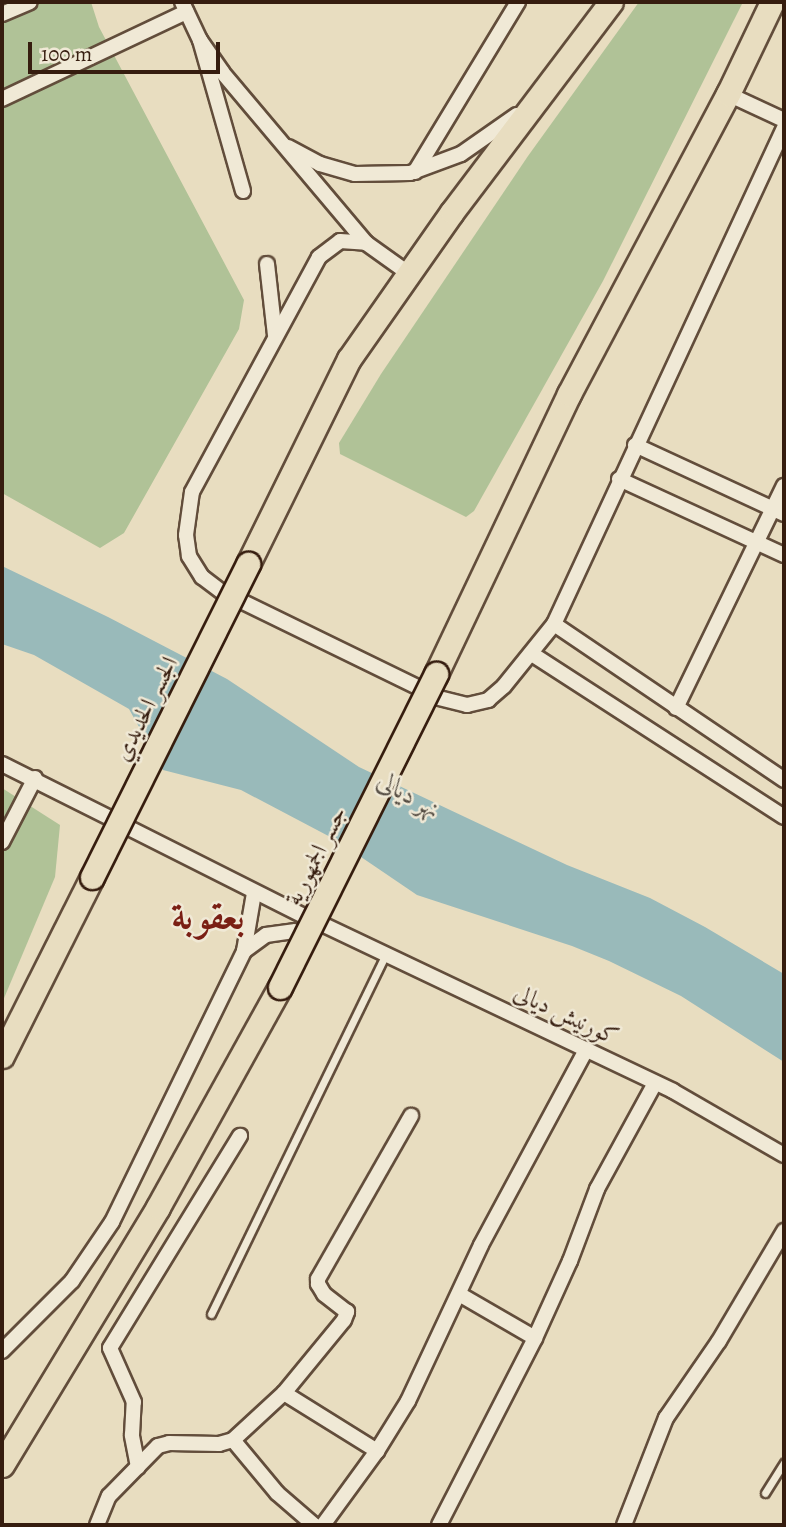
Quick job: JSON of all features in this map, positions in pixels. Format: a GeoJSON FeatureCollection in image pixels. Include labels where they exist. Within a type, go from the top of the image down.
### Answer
{"type":"FeatureCollection","features":[{"type":"Feature","properties":{"kind":"main road","name":"الجسر الحديدي"},"geometry":{"type":"LineString","coordinates":[[2,1056],[349,359],[408,273],[611,2]]}},
{"type":"Feature","properties":{"kind":"main road","name":"جسر الجمهورية"},"geometry":{"type":"LineString","coordinates":[[2,1465],[158,1208],[280,987],[436,674],[569,394],[728,93],[772,2]]}},
{"type":"Feature","properties":{"kind":"street"},"geometry":{"type":"LineString","coordinates":[[2,14],[30,2]]}},
{"type":"Feature","properties":{"kind":"street"},"geometry":{"type":"LineString","coordinates":[[415,172],[518,2]]}},
{"type":"Feature","properties":{"kind":"street"},"geometry":{"type":"LineString","coordinates":[[2,99],[184,7],[200,40],[222,72],[288,147],[366,243],[408,273]]}},
{"type":"Feature","properties":{"kind":"street"},"geometry":{"type":"LineString","coordinates":[[200,40],[243,191]]}},
{"type":"Feature","properties":{"kind":"street"},"geometry":{"type":"LineString","coordinates":[[728,93],[784,120]]}},
{"type":"Feature","properties":{"kind":"street"},"geometry":{"type":"LineString","coordinates":[[288,147],[320,164],[355,174],[391,175],[415,172],[461,154],[533,105]]}},
{"type":"Feature","properties":{"kind":"street"},"geometry":{"type":"LineString","coordinates":[[439,698],[467,705],[488,700],[532,654],[554,624],[784,128]]}},
{"type":"Feature","properties":{"kind":"street"},"geometry":{"type":"LineString","coordinates":[[222,592],[202,577],[189,556],[187,513],[192,492],[319,257],[340,240],[366,243]]}},
{"type":"Feature","properties":{"kind":"street"},"geometry":{"type":"LineString","coordinates":[[267,264],[275,335]]}},
{"type":"Feature","properties":{"kind":"street"},"geometry":{"type":"LineString","coordinates":[[635,445],[778,512]]}},
{"type":"Feature","properties":{"kind":"street"},"geometry":{"type":"LineString","coordinates":[[619,479],[784,555]]}},
{"type":"Feature","properties":{"kind":"street"},"geometry":{"type":"LineString","coordinates":[[676,708],[756,543],[778,512],[784,486]]}},
{"type":"Feature","properties":{"kind":"street"},"geometry":{"type":"LineString","coordinates":[[243,602],[417,687]]}},
{"type":"Feature","properties":{"kind":"street"},"geometry":{"type":"LineString","coordinates":[[554,624],[784,780]]}},
{"type":"Feature","properties":{"kind":"street"},"geometry":{"type":"LineString","coordinates":[[532,654],[784,817]]}},
{"type":"Feature","properties":{"kind":"street"},"geometry":{"type":"LineString","coordinates":[[2,764],[35,778],[108,817]]}},
{"type":"Feature","properties":{"kind":"street"},"geometry":{"type":"LineString","coordinates":[[2,842],[35,778]]}},
{"type":"Feature","properties":{"kind":"street"},"geometry":{"type":"LineString","coordinates":[[129,828],[302,915]]}},
{"type":"Feature","properties":{"kind":"street"},"geometry":{"type":"LineString","coordinates":[[2,1351],[72,1281],[112,1222],[244,951],[254,893]]}},
{"type":"Feature","properties":{"kind":"street","name":"كورنيش ديالى"},"geometry":{"type":"LineString","coordinates":[[322,929],[341,933],[586,1049],[655,1083],[784,1155]]}},
{"type":"Feature","properties":{"kind":"street"},"geometry":{"type":"LineString","coordinates":[[244,951],[266,934],[294,931]]}},
{"type":"Feature","properties":{"kind":"street"},"geometry":{"type":"LineString","coordinates":[[323,1525],[377,1451],[408,1401],[481,1245],[586,1049]]}},
{"type":"Feature","properties":{"kind":"street"},"geometry":{"type":"LineString","coordinates":[[439,1525],[534,1338],[570,1261],[597,1188],[655,1083]]}},
{"type":"Feature","properties":{"kind":"street"},"geometry":{"type":"LineString","coordinates":[[97,1525],[109,1496],[158,1446],[169,1443],[209,1445],[233,1440],[284,1393],[344,1321],[347,1312],[324,1294],[318,1279],[411,1116]]}},
{"type":"Feature","properties":{"kind":"street"},"geometry":{"type":"LineString","coordinates":[[138,1467],[132,1435],[134,1402],[127,1379],[110,1348],[240,1136]]}},
{"type":"Feature","properties":{"kind":"street"},"geometry":{"type":"LineString","coordinates":[[624,1525],[666,1418],[719,1341],[784,1231]]}},
{"type":"Feature","properties":{"kind":"street"},"geometry":{"type":"LineString","coordinates":[[459,1294],[534,1338]]}},
{"type":"Feature","properties":{"kind":"street"},"geometry":{"type":"LineString","coordinates":[[284,1393],[377,1451]]}},
{"type":"Feature","properties":{"kind":"street"},"geometry":{"type":"LineString","coordinates":[[233,1440],[277,1493],[314,1525]]}},
{"type":"Feature","properties":{"kind":"lane"},"geometry":{"type":"LineString","coordinates":[[211,1314],[385,955]]}},
{"type":"Feature","properties":{"kind":"lane"},"geometry":{"type":"LineString","coordinates":[[765,1493],[784,1463]]}},
{"type":"Feature","properties":{"kind":"green space"},"geometry":{"type":"Polygon","coordinates":[[[2,2],[91,2],[99,27],[244,300],[239,329],[124,533],[100,548],[2,493],[2,2]]]}},
{"type":"Feature","properties":{"kind":"green space"},"geometry":{"type":"Polygon","coordinates":[[[639,2],[743,2],[603,281],[474,511],[466,517],[340,454],[339,443],[381,374],[528,156],[639,2]]]}},
{"type":"Feature","properties":{"kind":"green space"},"geometry":{"type":"Polygon","coordinates":[[[2,788],[60,825],[55,877],[2,1003],[2,788]]]}},
{"type":"Feature","properties":{"kind":"water","name":"نهر ديالى"},"geometry":{"type":"Polygon","coordinates":[[[2,566],[227,679],[359,767],[567,865],[650,898],[784,974],[784,1062],[681,996],[609,961],[572,946],[417,895],[336,840],[241,790],[163,770],[129,709],[34,655],[2,644],[2,566]]]}},
{"type":"Feature","properties":{"kind":"district","name":"بعقوبة"},"geometry":{"type":"Point","coordinates":[208,916]}}]}
